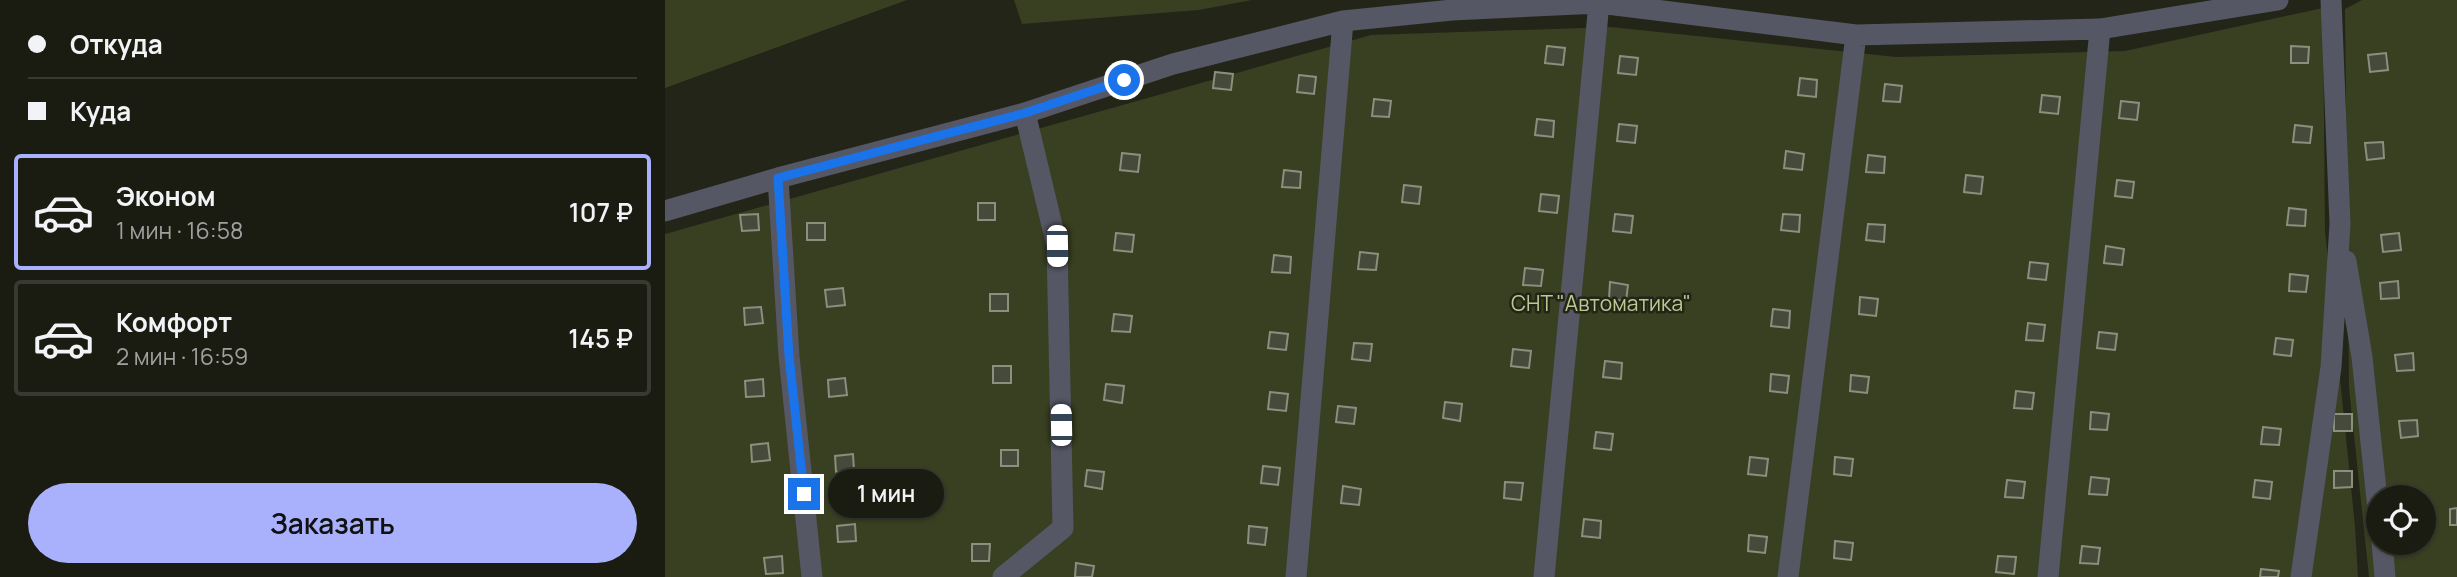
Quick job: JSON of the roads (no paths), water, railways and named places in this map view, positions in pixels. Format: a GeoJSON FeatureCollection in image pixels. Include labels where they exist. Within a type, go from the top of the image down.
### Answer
{"type":"FeatureCollection","features":[{"type":"Feature","properties":{"kind":"street"},"geometry":{"type":"LineString","coordinates":[[665,211],[778,178],[1025,113],[1173,64],[1343,21],[1452,10],[1599,3],[1856,35],[2100,29],[2279,0]]}},
{"type":"Feature","properties":{"kind":"street"},"geometry":{"type":"LineString","coordinates":[[2301,577],[2331,368],[2340,224],[2331,0]]}},
{"type":"Feature","properties":{"kind":"street"},"geometry":{"type":"LineString","coordinates":[[1544,577],[1599,3]]}},
{"type":"Feature","properties":{"kind":"street"},"geometry":{"type":"LineString","coordinates":[[1296,577],[1343,21]]}},
{"type":"Feature","properties":{"kind":"street"},"geometry":{"type":"LineString","coordinates":[[2048,577],[2100,29]]}},
{"type":"Feature","properties":{"kind":"street"},"geometry":{"type":"LineString","coordinates":[[1789,577],[1856,35]]}},
{"type":"Feature","properties":{"kind":"street"},"geometry":{"type":"LineString","coordinates":[[1003,577],[1063,528],[1057,246],[1025,113]]}},
{"type":"Feature","properties":{"kind":"street"},"geometry":{"type":"LineString","coordinates":[[778,178],[789,356],[812,577]]}},
{"type":"Feature","properties":{"kind":"street"},"geometry":{"type":"LineString","coordinates":[[2340,224],[2362,357],[2375,485]]}},
{"type":"Feature","properties":{"kind":"street"},"geometry":{"type":"LineString","coordinates":[[2383,555],[2385,577]]}},
{"type":"Feature","properties":{"kind":"park label","name":"СНТ \"Автоматика\""},"geometry":{"type":"Point","coordinates":[1601,303]}}]}
